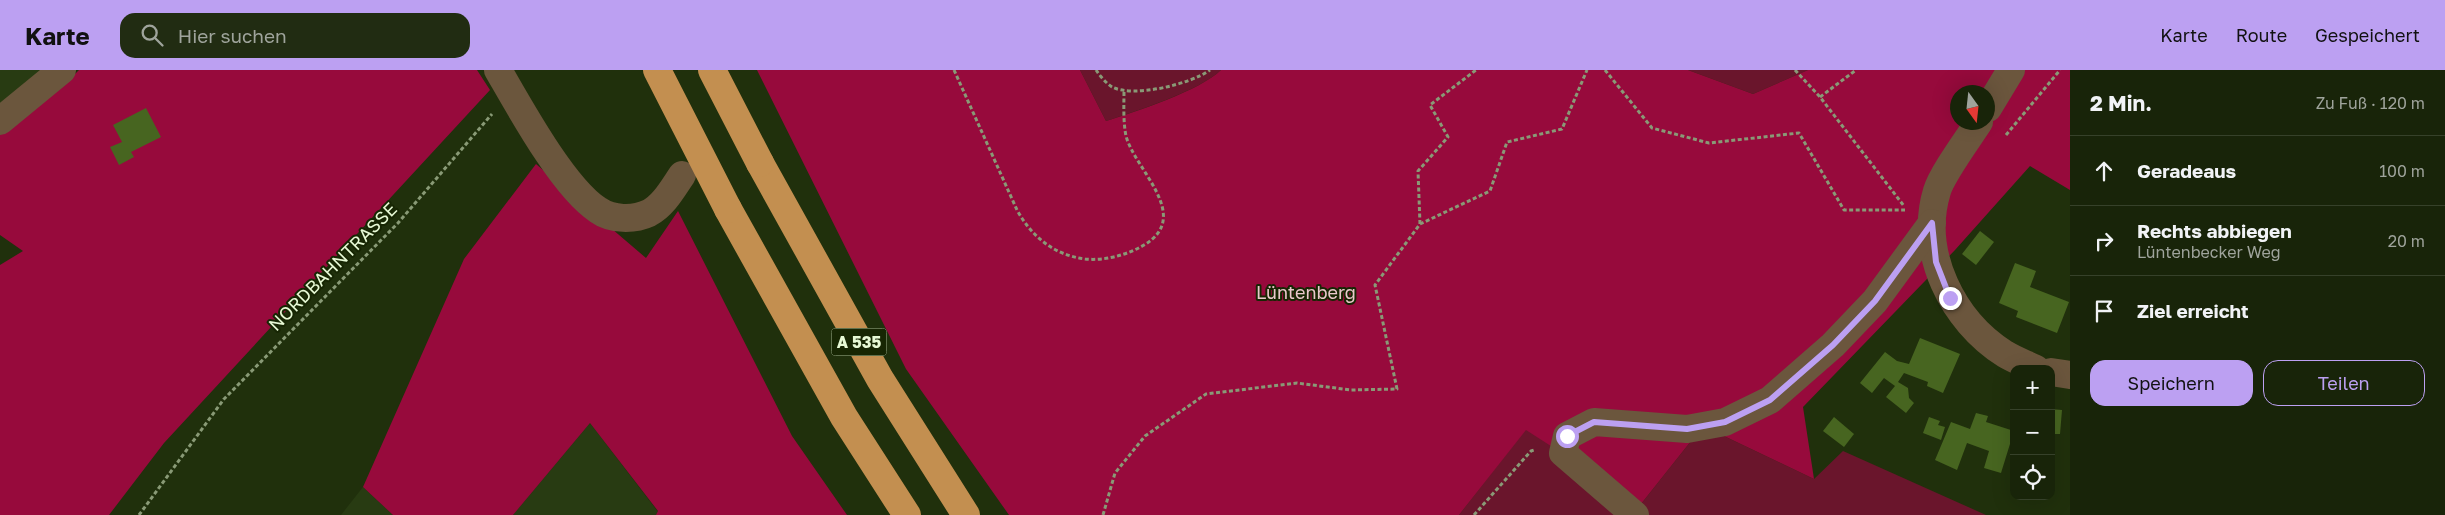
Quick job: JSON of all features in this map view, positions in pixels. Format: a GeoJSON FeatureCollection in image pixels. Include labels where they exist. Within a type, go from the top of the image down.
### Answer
{"type":"FeatureCollection","features":[{"type":"Feature","properties":{"kind":"highway","name":"A 535"},"geometry":{"type":"LineString","coordinates":[[657,70],[728,209],[844,417],[907,515]]}},
{"type":"Feature","properties":{"kind":"highway","name":"A 535"},"geometry":{"type":"LineString","coordinates":[[712,70],[760,164],[880,379],[966,515]]}},
{"type":"Feature","properties":{"kind":"street"},"geometry":{"type":"LineString","coordinates":[[0,121],[62,70]]}},
{"type":"Feature","properties":{"kind":"street"},"geometry":{"type":"LineString","coordinates":[[1995,96],[2011,70]]}},
{"type":"Feature","properties":{"kind":"street"},"geometry":{"type":"LineString","coordinates":[[504,80],[553,160],[579,195],[599,211],[629,218],[650,212],[666,199],[682,175]]}},
{"type":"Feature","properties":{"kind":"street"},"geometry":{"type":"LineString","coordinates":[[1974,130],[1938,189],[1932,223],[1936,262],[1950,298],[1974,330],[2006,355],[2027,365]]}},
{"type":"Feature","properties":{"kind":"street"},"geometry":{"type":"LineString","coordinates":[[1635,515],[1562,453],[1567,436],[1594,422],[1687,429],[1725,422],[1770,400],[1833,345],[1875,301],[1932,223]]}},
{"type":"Feature","properties":{"kind":"street"},"geometry":{"type":"LineString","coordinates":[[2055,373],[2070,375]]}},
{"type":"Feature","properties":{"kind":"path"},"geometry":{"type":"LineString","coordinates":[[954,70],[1017,210],[1027,227],[1047,245],[1075,258],[1094,260],[1109,258],[1139,248],[1158,233],[1163,222],[1160,199],[1127,136],[1124,90]]}},
{"type":"Feature","properties":{"kind":"path"},"geometry":{"type":"LineString","coordinates":[[1096,70],[1112,87],[1143,91],[1183,83],[1210,70]]}},
{"type":"Feature","properties":{"kind":"path"},"geometry":{"type":"LineString","coordinates":[[1420,224],[1418,171],[1448,137],[1430,105],[1476,70]]}},
{"type":"Feature","properties":{"kind":"path"},"geometry":{"type":"LineString","coordinates":[[1102,515],[1115,473],[1145,436],[1206,394],[1297,383],[1350,390],[1396,389],[1375,285],[1420,224],[1490,192],[1507,142],[1562,129],[1587,70]]}},
{"type":"Feature","properties":{"kind":"path"},"geometry":{"type":"LineString","coordinates":[[1605,70],[1652,128],[1709,144],[1799,133],[1844,210],[1907,210]]}},
{"type":"Feature","properties":{"kind":"path"},"geometry":{"type":"LineString","coordinates":[[1795,70],[1820,98],[1907,210],[1917,220],[1932,223]]}},
{"type":"Feature","properties":{"kind":"path"},"geometry":{"type":"LineString","coordinates":[[1820,98],[1856,70]]}},
{"type":"Feature","properties":{"kind":"path","name":"NORDBAHNTRASSE"},"geometry":{"type":"LineString","coordinates":[[139,515],[224,399],[398,223],[475,136],[504,80]]}},
{"type":"Feature","properties":{"kind":"path"},"geometry":{"type":"LineString","coordinates":[[1474,515],[1531,451],[1549,445],[1562,453]]}},
{"type":"Feature","properties":{"kind":"shaded area"},"geometry":{"type":"Polygon","coordinates":[[[0,70],[45,70],[0,106],[0,70]]]}},
{"type":"Feature","properties":{"kind":"shaded area"},"geometry":{"type":"Polygon","coordinates":[[[1080,70],[1221,70],[1211,78],[1183,93],[1106,121],[1080,70]]]}},
{"type":"Feature","properties":{"kind":"shaded area"},"geometry":{"type":"Polygon","coordinates":[[[1688,70],[1808,70],[1753,94],[1688,70]]]}},
{"type":"Feature","properties":{"kind":"shaded area"},"geometry":{"type":"Polygon","coordinates":[[[590,423],[658,512],[656,515],[513,515],[590,423]]]}},
{"type":"Feature","properties":{"kind":"shaded area"},"geometry":{"type":"Polygon","coordinates":[[[1703,426],[1814,479],[1843,451],[1986,515],[1459,515],[1526,429],[1641,504],[1703,426]]]}},
{"type":"Feature","properties":{"kind":"shaded area"},"geometry":{"type":"Polygon","coordinates":[[[363,487],[393,515],[341,515],[363,487]]]}},
{"type":"Feature","properties":{"kind":"green space"},"geometry":{"type":"Polygon","coordinates":[[[79,70],[477,70],[490,90],[164,443],[109,515],[0,515],[0,265],[23,251],[0,235],[0,131],[60,89],[79,70]]]}},
{"type":"Feature","properties":{"kind":"green space","name":"Lüntenberg"},"geometry":{"type":"Polygon","coordinates":[[[757,70],[1080,70],[1106,121],[1183,93],[1212,78],[1221,70],[1688,70],[1753,94],[1808,70],[2070,70],[2070,190],[2030,166],[1955,250],[1803,407],[1814,479],[1703,426],[1641,504],[1526,430],[1459,515],[1009,515],[906,369],[757,70]]]}},
{"type":"Feature","properties":{"kind":"green space"},"geometry":{"type":"Polygon","coordinates":[[[536,164],[646,258],[678,211],[792,436],[847,515],[656,515],[658,511],[590,423],[513,515],[393,515],[363,487],[464,259],[536,164]]]}},
{"type":"Feature","properties":{"kind":"building"},"geometry":{"type":"Polygon","coordinates":[[[146,108],[161,137],[131,152],[134,157],[119,165],[110,147],[122,142],[113,125],[146,108]]]}},
{"type":"Feature","properties":{"kind":"building"},"geometry":{"type":"Polygon","coordinates":[[[1980,231],[1994,242],[1976,265],[1962,254],[1980,231]]]}},
{"type":"Feature","properties":{"kind":"building"},"geometry":{"type":"Polygon","coordinates":[[[2015,263],[2036,271],[2030,287],[2069,302],[2057,333],[2016,317],[2018,311],[1999,303],[2015,263]]]}},
{"type":"Feature","properties":{"kind":"building"},"geometry":{"type":"Polygon","coordinates":[[[1920,338],[1960,354],[1943,393],[1927,386],[1928,382],[1904,373],[1898,382],[1908,388],[1909,398],[1914,403],[1906,413],[1886,397],[1895,386],[1884,378],[1872,393],[1860,383],[1885,352],[1897,361],[1909,364],[1920,338]]]}},
{"type":"Feature","properties":{"kind":"building"},"geometry":{"type":"Polygon","coordinates":[[[2055,409],[2062,410],[2060,434],[2055,434],[2055,409]]]}},
{"type":"Feature","properties":{"kind":"building"},"geometry":{"type":"Polygon","coordinates":[[[1976,413],[1988,416],[1986,422],[2010,430],[2010,444],[2001,473],[1984,468],[1989,451],[1967,443],[1957,470],[1935,460],[1951,422],[1970,429],[1976,413]]]}},
{"type":"Feature","properties":{"kind":"building"},"geometry":{"type":"Polygon","coordinates":[[[1834,417],[1854,434],[1844,447],[1823,431],[1834,417]]]}},
{"type":"Feature","properties":{"kind":"building"},"geometry":{"type":"Polygon","coordinates":[[[1929,417],[1940,421],[1938,425],[1945,427],[1941,440],[1923,433],[1929,417]]]}},
{"type":"Feature","properties":{"kind":"route"},"geometry":{"type":"LineString","coordinates":[[1567,436],[1594,422],[1687,429],[1725,422],[1770,400],[1833,345],[1875,301],[1932,223],[1936,262],[1950,298]]}}]}
